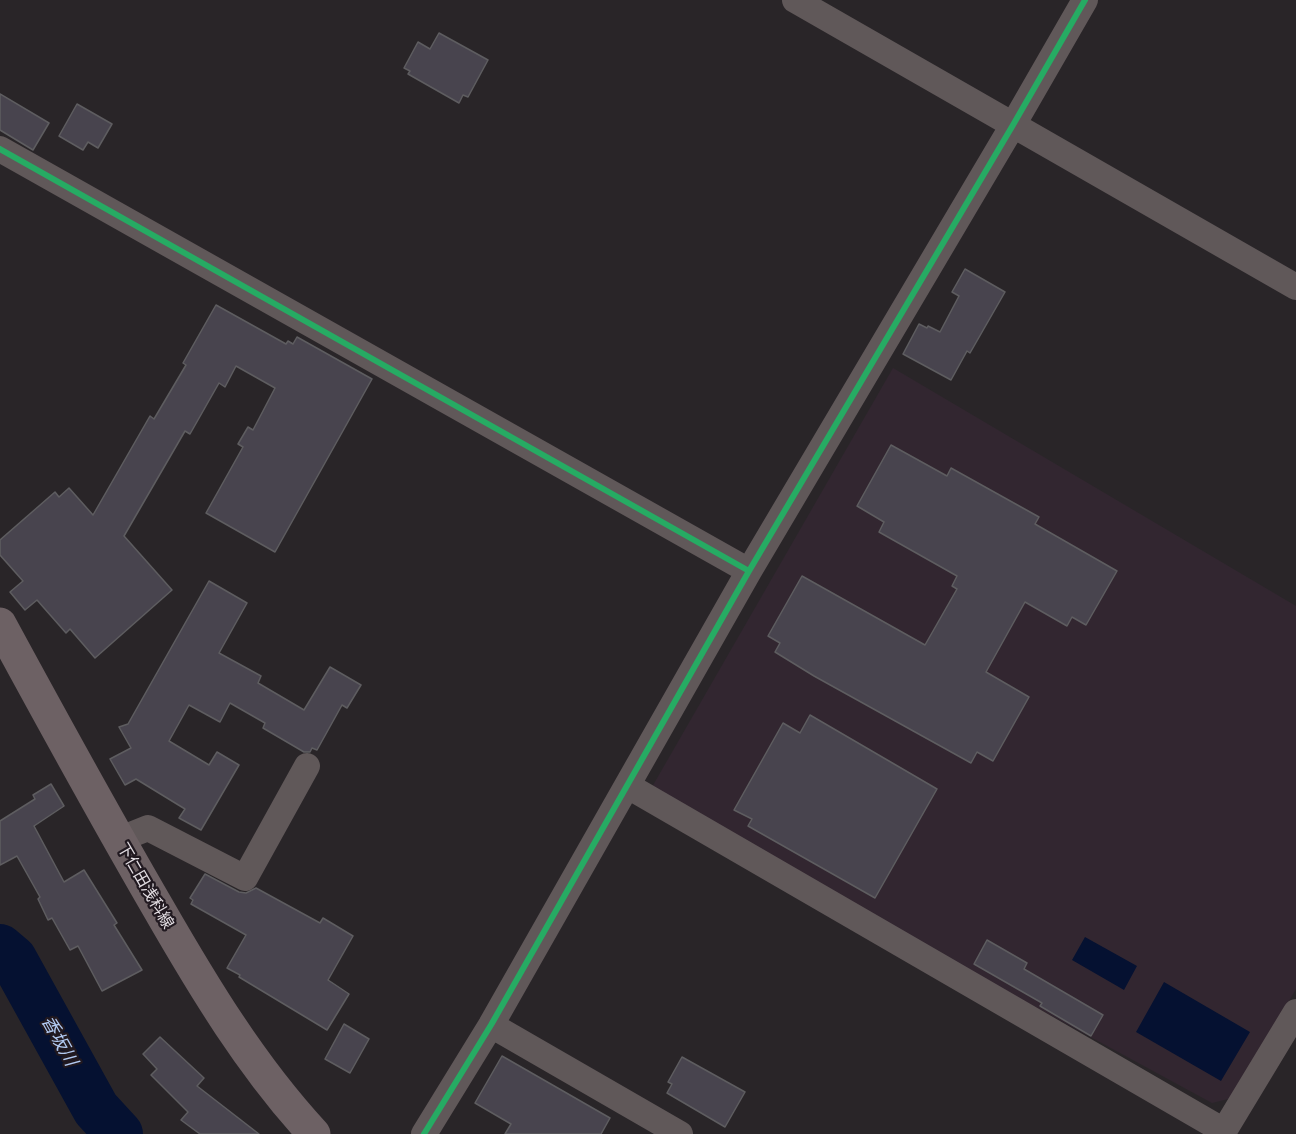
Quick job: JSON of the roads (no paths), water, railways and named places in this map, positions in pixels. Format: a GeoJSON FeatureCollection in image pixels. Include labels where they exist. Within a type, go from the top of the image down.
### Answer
{"type":"FeatureCollection","features":[{"type":"Feature","properties":{"kind":"main road","name":"下仁田浅科線"},"geometry":{"type":"LineString","coordinates":[[0,624],[118,840],[214,1002],[257,1064],[314,1134]]}},
{"type":"Feature","properties":{"kind":"street"},"geometry":{"type":"LineString","coordinates":[[795,0],[1296,287]]}},
{"type":"Feature","properties":{"kind":"street"},"geometry":{"type":"LineString","coordinates":[[424,1134],[491,1025],[749,571],[1085,0]]}},
{"type":"Feature","properties":{"kind":"street"},"geometry":{"type":"LineString","coordinates":[[0,149],[749,571]]}},
{"type":"Feature","properties":{"kind":"street"},"geometry":{"type":"LineString","coordinates":[[118,840],[148,828],[245,878],[307,766]]}},
{"type":"Feature","properties":{"kind":"street"},"geometry":{"type":"LineString","coordinates":[[628,786],[1224,1131],[1296,1012]]}},
{"type":"Feature","properties":{"kind":"street"},"geometry":{"type":"LineString","coordinates":[[491,1025],[680,1134]]}},
{"type":"Feature","properties":{"kind":"water"},"geometry":{"type":"Polygon","coordinates":[[[1085,937],[1137,966],[1124,990],[1072,960],[1085,937]]]}},
{"type":"Feature","properties":{"kind":"water"},"geometry":{"type":"Polygon","coordinates":[[[1164,982],[1250,1032],[1221,1081],[1136,1032],[1164,982]]]}},
{"type":"Feature","properties":{"kind":"waterway","name":"香坂川"},"geometry":{"type":"LineString","coordinates":[[0,948],[13,959],[96,1109],[119,1134]]}}]}
